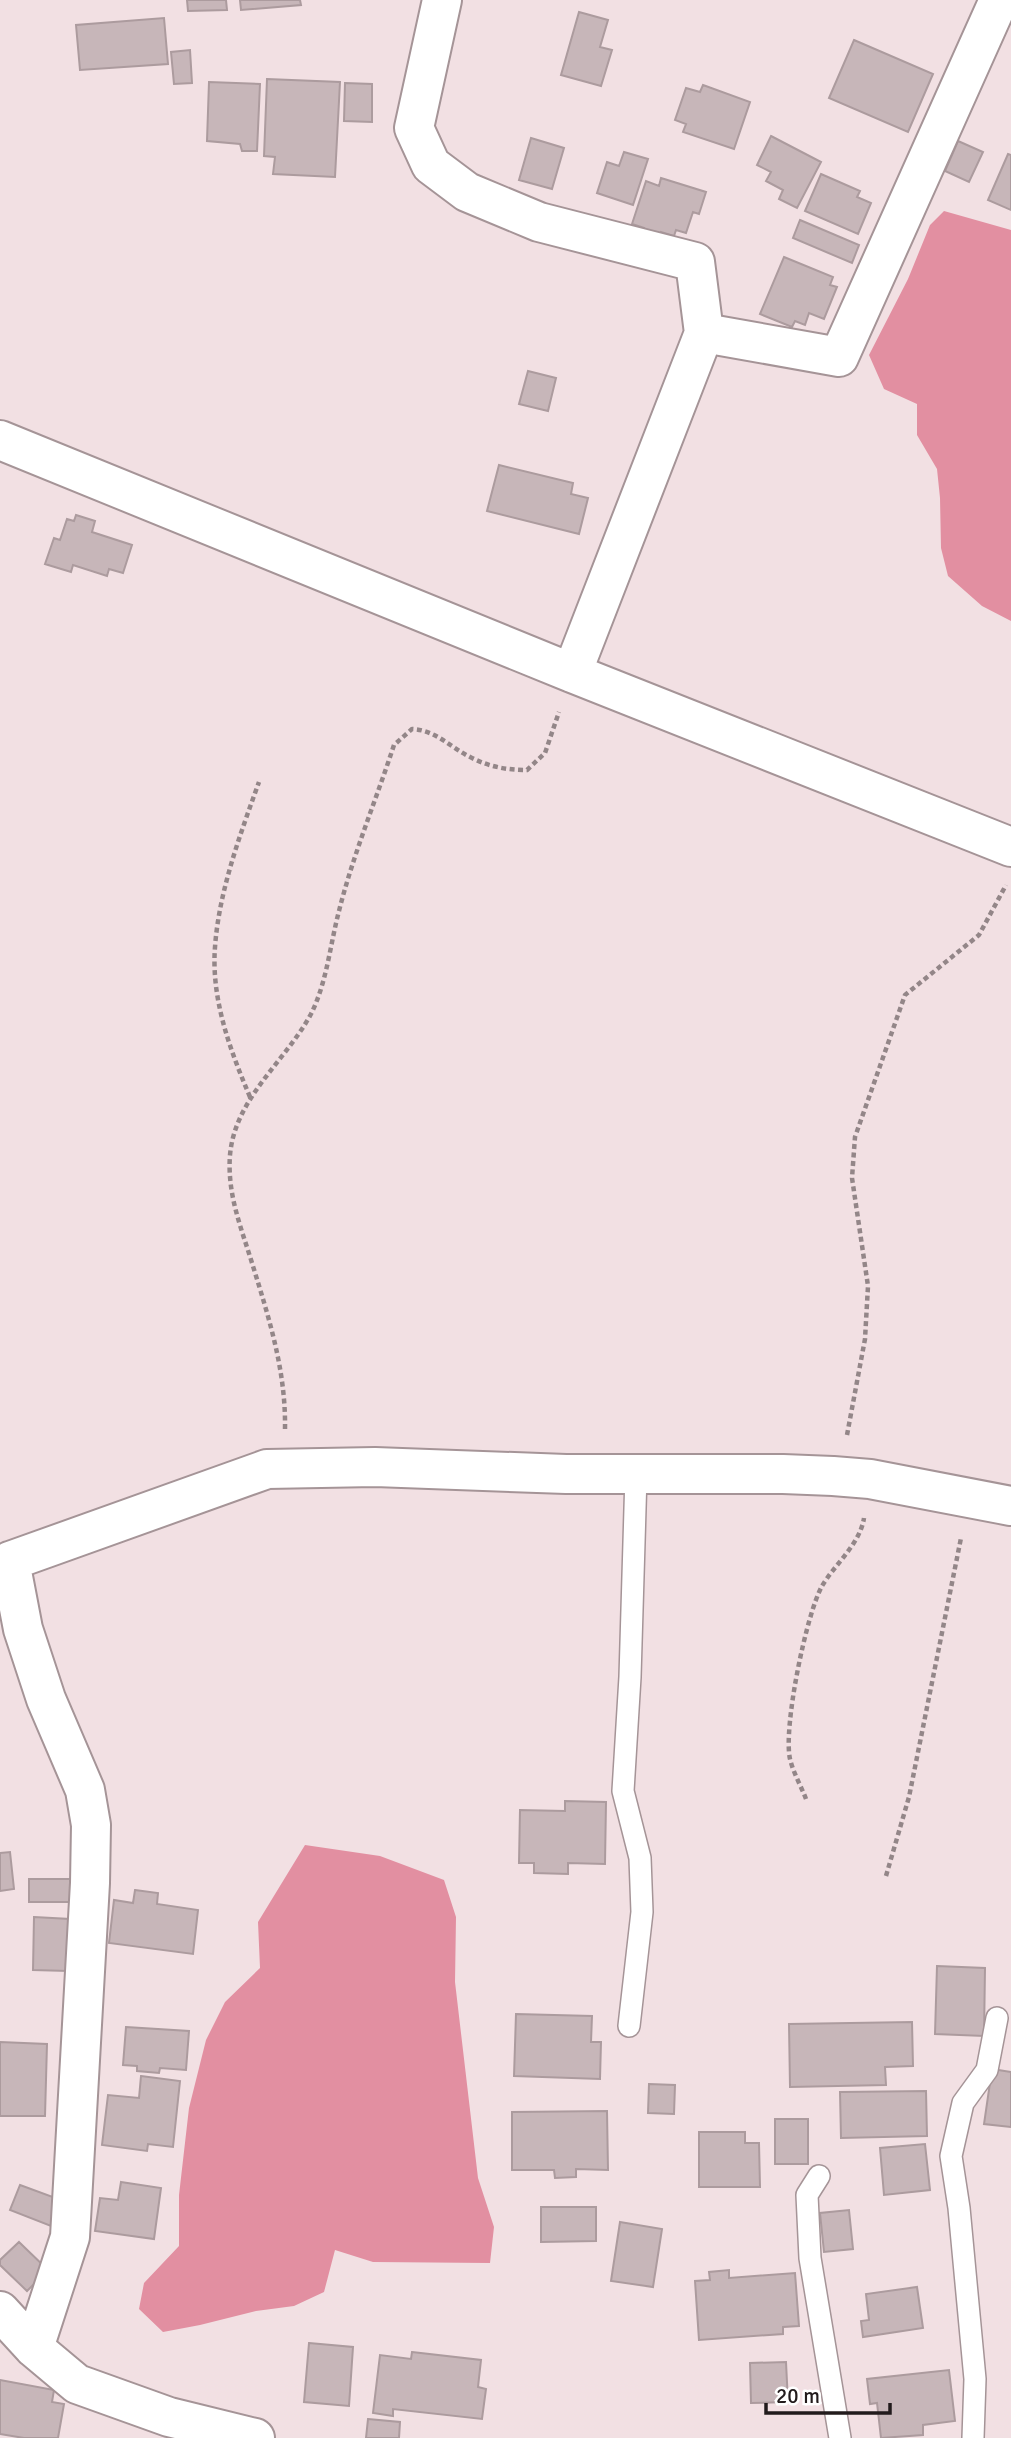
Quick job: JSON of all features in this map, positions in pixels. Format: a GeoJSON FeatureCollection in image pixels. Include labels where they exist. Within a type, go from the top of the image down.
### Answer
{"type":"FeatureCollection","features":[{"type":"Feature","properties":{"kind":"street"},"geometry":{"type":"LineString","coordinates":[[442,0],[414,128],[430,165],[467,192],[539,222],[695,262],[704,333],[572,673]]}},
{"type":"Feature","properties":{"kind":"street"},"geometry":{"type":"LineString","coordinates":[[704,333],[839,357],[999,0]]}},
{"type":"Feature","properties":{"kind":"street"},"geometry":{"type":"LineString","coordinates":[[0,440],[572,673],[1011,847]]}},
{"type":"Feature","properties":{"kind":"street"},"geometry":{"type":"LineString","coordinates":[[34,2348],[69,2237],[91,1825],[85,1790],[46,1699],[5,1565],[267,1469],[375,1467],[636,1475],[832,1476],[870,1479],[1011,1506]]}},
{"type":"Feature","properties":{"kind":"street"},"geometry":{"type":"LineString","coordinates":[[0,2311],[34,2348],[77,2384],[169,2417],[255,2438]]}},
{"type":"Feature","properties":{"kind":"lane"},"geometry":{"type":"LineString","coordinates":[[629,2026],[642,1912],[640,1858],[623,1791],[630,1678],[636,1475]]}},
{"type":"Feature","properties":{"kind":"lane"},"geometry":{"type":"LineString","coordinates":[[973,2438],[975,2379],[959,2208],[951,2155],[963,2103],[986,2070],[998,2018]]}},
{"type":"Feature","properties":{"kind":"lane"},"geometry":{"type":"LineString","coordinates":[[820,2176],[807,2195],[810,2258],[840,2438]]}},
{"type":"Feature","properties":{"kind":"path"},"geometry":{"type":"LineString","coordinates":[[283,1469],[283,1384],[276,1343],[230,1191],[230,1153],[238,1120],[250,1097],[274,1068],[311,1013],[330,960],[338,911],[394,745],[412,729],[427,730],[472,759],[503,770],[527,770],[545,753],[572,673]]}},
{"type":"Feature","properties":{"kind":"path"},"geometry":{"type":"LineString","coordinates":[[250,1097],[230,1049],[217,993],[215,948],[236,847],[259,782]]}},
{"type":"Feature","properties":{"kind":"path"},"geometry":{"type":"LineString","coordinates":[[832,1476],[848,1434],[865,1339],[867,1286],[852,1178],[855,1137],[905,995],[979,935],[1011,874]]}},
{"type":"Feature","properties":{"kind":"path"},"geometry":{"type":"LineString","coordinates":[[806,1799],[790,1759],[788,1739],[797,1679],[812,1608],[823,1585],[864,1524],[870,1479]]}},
{"type":"Feature","properties":{"kind":"path"},"geometry":{"type":"LineString","coordinates":[[886,1876],[909,1797],[969,1497]]}},
{"type":"Feature","properties":{"kind":"shaded area"},"geometry":{"type":"Polygon","coordinates":[[[944,211],[1011,230],[1011,621],[982,606],[948,576],[941,548],[937,469],[917,435],[917,404],[884,389],[869,355],[908,279],[930,225],[944,211]]]}},
{"type":"Feature","properties":{"kind":"shaded area"},"geometry":{"type":"Polygon","coordinates":[[[305,1845],[380,1856],[444,1880],[456,1917],[455,1982],[478,2178],[494,2227],[490,2263],[373,2262],[335,2250],[324,2292],[294,2306],[256,2311],[163,2332],[139,2309],[144,2283],[179,2246],[179,2195],[189,2108],[206,2040],[225,2002],[260,1968],[258,1922],[305,1845]]]}},
{"type":"Feature","properties":{"kind":"building"},"geometry":{"type":"Polygon","coordinates":[[[187,0],[226,0],[227,10],[188,11],[187,0]]]}},
{"type":"Feature","properties":{"kind":"building"},"geometry":{"type":"Polygon","coordinates":[[[240,0],[300,0],[301,5],[241,10],[240,0]]]}},
{"type":"Feature","properties":{"kind":"building"},"geometry":{"type":"Polygon","coordinates":[[[579,12],[608,20],[600,47],[612,50],[601,86],[561,75],[579,12]]]}},
{"type":"Feature","properties":{"kind":"building"},"geometry":{"type":"Polygon","coordinates":[[[164,18],[168,64],[80,70],[76,25],[164,18]]]}},
{"type":"Feature","properties":{"kind":"building"},"geometry":{"type":"Polygon","coordinates":[[[854,40],[933,74],[908,132],[829,98],[854,40]]]}},
{"type":"Feature","properties":{"kind":"building"},"geometry":{"type":"Polygon","coordinates":[[[190,50],[192,83],[174,84],[171,52],[190,50]]]}},
{"type":"Feature","properties":{"kind":"building"},"geometry":{"type":"Polygon","coordinates":[[[267,79],[340,82],[335,177],[273,174],[275,157],[264,156],[267,79]]]}},
{"type":"Feature","properties":{"kind":"building"},"geometry":{"type":"Polygon","coordinates":[[[209,82],[260,84],[257,151],[242,151],[240,144],[207,141],[209,82]]]}},
{"type":"Feature","properties":{"kind":"building"},"geometry":{"type":"Polygon","coordinates":[[[345,83],[372,84],[372,122],[344,121],[345,83]]]}},
{"type":"Feature","properties":{"kind":"building"},"geometry":{"type":"Polygon","coordinates":[[[703,85],[750,102],[734,149],[683,132],[686,124],[675,120],[686,88],[700,92],[703,85]]]}},
{"type":"Feature","properties":{"kind":"building"},"geometry":{"type":"Polygon","coordinates":[[[771,136],[821,162],[797,208],[779,199],[783,190],[766,181],[771,172],[757,165],[771,136]]]}},
{"type":"Feature","properties":{"kind":"building"},"geometry":{"type":"Polygon","coordinates":[[[531,138],[564,148],[552,189],[519,180],[531,138]]]}},
{"type":"Feature","properties":{"kind":"building"},"geometry":{"type":"Polygon","coordinates":[[[958,141],[983,152],[969,182],[945,171],[958,141]]]}},
{"type":"Feature","properties":{"kind":"building"},"geometry":{"type":"Polygon","coordinates":[[[624,152],[648,159],[633,205],[597,193],[607,162],[619,166],[624,152]]]}},
{"type":"Feature","properties":{"kind":"building"},"geometry":{"type":"Polygon","coordinates":[[[1008,154],[1011,155],[1011,210],[988,200],[1008,154]]]}},
{"type":"Feature","properties":{"kind":"building"},"geometry":{"type":"Polygon","coordinates":[[[821,174],[860,191],[857,197],[871,203],[858,234],[805,211],[821,174]]]}},
{"type":"Feature","properties":{"kind":"building"},"geometry":{"type":"Polygon","coordinates":[[[661,178],[706,192],[699,214],[693,212],[686,233],[676,230],[674,236],[661,232],[659,239],[642,234],[644,228],[632,224],[646,181],[659,186],[661,178]]]}},
{"type":"Feature","properties":{"kind":"building"},"geometry":{"type":"Polygon","coordinates":[[[800,220],[859,245],[852,263],[793,238],[800,220]]]}},
{"type":"Feature","properties":{"kind":"building"},"geometry":{"type":"Polygon","coordinates":[[[784,257],[833,277],[830,285],[837,287],[824,319],[809,313],[805,325],[795,321],[792,327],[760,314],[784,257]]]}},
{"type":"Feature","properties":{"kind":"building"},"geometry":{"type":"Polygon","coordinates":[[[528,371],[556,378],[548,411],[519,404],[528,371]]]}},
{"type":"Feature","properties":{"kind":"building"},"geometry":{"type":"Polygon","coordinates":[[[499,465],[573,483],[571,494],[588,498],[579,534],[487,511],[499,465]]]}},
{"type":"Feature","properties":{"kind":"building"},"geometry":{"type":"Polygon","coordinates":[[[76,515],[95,521],[92,532],[132,545],[123,573],[109,569],[107,576],[73,565],[71,572],[45,564],[54,538],[60,540],[67,519],[74,521],[76,515]]]}},
{"type":"Feature","properties":{"kind":"building"},"geometry":{"type":"Polygon","coordinates":[[[565,1801],[606,1802],[605,1864],[568,1863],[568,1874],[534,1873],[534,1863],[519,1863],[520,1810],[565,1811],[565,1801]]]}},
{"type":"Feature","properties":{"kind":"building"},"geometry":{"type":"Polygon","coordinates":[[[10,1852],[14,1889],[0,1891],[0,1853],[10,1852]]]}},
{"type":"Feature","properties":{"kind":"building"},"geometry":{"type":"Polygon","coordinates":[[[29,1879],[70,1879],[70,1902],[29,1902],[29,1879]]]}},
{"type":"Feature","properties":{"kind":"building"},"geometry":{"type":"Polygon","coordinates":[[[135,1890],[158,1893],[157,1904],[198,1910],[193,1954],[109,1943],[114,1900],[133,1903],[135,1890]]]}},
{"type":"Feature","properties":{"kind":"building"},"geometry":{"type":"Polygon","coordinates":[[[34,1917],[70,1919],[68,1971],[33,1970],[34,1917]]]}},
{"type":"Feature","properties":{"kind":"building"},"geometry":{"type":"Polygon","coordinates":[[[937,1966],[985,1968],[984,2036],[935,2034],[937,1966]]]}},
{"type":"Feature","properties":{"kind":"building"},"geometry":{"type":"Polygon","coordinates":[[[516,2014],[592,2016],[591,2042],[601,2042],[600,2079],[514,2076],[516,2014]]]}},
{"type":"Feature","properties":{"kind":"building"},"geometry":{"type":"Polygon","coordinates":[[[912,2022],[913,2066],[885,2067],[886,2085],[790,2087],[789,2024],[912,2022]]]}},
{"type":"Feature","properties":{"kind":"building"},"geometry":{"type":"Polygon","coordinates":[[[126,2027],[189,2031],[186,2070],[160,2068],[159,2073],[137,2071],[137,2066],[123,2065],[126,2027]]]}},
{"type":"Feature","properties":{"kind":"building"},"geometry":{"type":"Polygon","coordinates":[[[0,2042],[47,2044],[45,2116],[0,2116],[0,2042]]]}},
{"type":"Feature","properties":{"kind":"building"},"geometry":{"type":"Polygon","coordinates":[[[992,2069],[1011,2072],[1011,2127],[984,2124],[992,2069]]]}},
{"type":"Feature","properties":{"kind":"building"},"geometry":{"type":"Polygon","coordinates":[[[141,2076],[180,2081],[173,2147],[148,2144],[147,2151],[102,2145],[108,2095],[139,2098],[141,2076]]]}},
{"type":"Feature","properties":{"kind":"building"},"geometry":{"type":"Polygon","coordinates":[[[649,2084],[675,2085],[674,2114],[648,2113],[649,2084]]]}},
{"type":"Feature","properties":{"kind":"building"},"geometry":{"type":"Polygon","coordinates":[[[926,2091],[927,2136],[841,2138],[840,2092],[926,2091]]]}},
{"type":"Feature","properties":{"kind":"building"},"geometry":{"type":"Polygon","coordinates":[[[607,2111],[608,2170],[576,2169],[576,2177],[555,2178],[554,2170],[512,2170],[512,2112],[607,2111]]]}},
{"type":"Feature","properties":{"kind":"building"},"geometry":{"type":"Polygon","coordinates":[[[775,2119],[808,2119],[808,2164],[775,2164],[775,2119]]]}},
{"type":"Feature","properties":{"kind":"building"},"geometry":{"type":"Polygon","coordinates":[[[699,2132],[745,2132],[745,2143],[759,2143],[760,2187],[699,2187],[699,2132]]]}},
{"type":"Feature","properties":{"kind":"building"},"geometry":{"type":"Polygon","coordinates":[[[925,2144],[930,2190],[884,2195],[880,2148],[925,2144]]]}},
{"type":"Feature","properties":{"kind":"building"},"geometry":{"type":"Polygon","coordinates":[[[121,2182],[161,2188],[154,2239],[95,2231],[100,2198],[118,2200],[121,2182]]]}},
{"type":"Feature","properties":{"kind":"building"},"geometry":{"type":"Polygon","coordinates":[[[20,2185],[61,2200],[51,2226],[10,2210],[20,2185]]]}},
{"type":"Feature","properties":{"kind":"building"},"geometry":{"type":"Polygon","coordinates":[[[541,2207],[596,2207],[596,2241],[541,2242],[541,2207]]]}},
{"type":"Feature","properties":{"kind":"building"},"geometry":{"type":"Polygon","coordinates":[[[849,2210],[853,2249],[824,2252],[820,2213],[849,2210]]]}},
{"type":"Feature","properties":{"kind":"building"},"geometry":{"type":"Polygon","coordinates":[[[620,2222],[662,2229],[653,2287],[611,2281],[620,2222]]]}},
{"type":"Feature","properties":{"kind":"building"},"geometry":{"type":"Polygon","coordinates":[[[19,2242],[48,2270],[27,2291],[0,2265],[0,2260],[19,2242]]]}},
{"type":"Feature","properties":{"kind":"building"},"geometry":{"type":"Polygon","coordinates":[[[729,2270],[729,2278],[795,2273],[799,2326],[783,2327],[783,2334],[699,2340],[695,2281],[710,2280],[709,2272],[729,2270]]]}},
{"type":"Feature","properties":{"kind":"building"},"geometry":{"type":"Polygon","coordinates":[[[917,2287],[923,2328],[863,2337],[861,2321],[869,2320],[866,2294],[917,2287]]]}},
{"type":"Feature","properties":{"kind":"building"},"geometry":{"type":"Polygon","coordinates":[[[309,2343],[353,2347],[349,2406],[304,2402],[309,2343]]]}},
{"type":"Feature","properties":{"kind":"building"},"geometry":{"type":"Polygon","coordinates":[[[412,2352],[481,2360],[478,2387],[486,2389],[482,2419],[393,2409],[393,2416],[373,2413],[380,2355],[411,2359],[412,2352]]]}},
{"type":"Feature","properties":{"kind":"building"},"geometry":{"type":"Polygon","coordinates":[[[786,2362],[788,2402],[751,2403],[750,2363],[786,2362]]]}},
{"type":"Feature","properties":{"kind":"building"},"geometry":{"type":"Polygon","coordinates":[[[949,2370],[955,2421],[923,2425],[923,2435],[881,2438],[877,2403],[870,2404],[867,2379],[949,2370]]]}},
{"type":"Feature","properties":{"kind":"building"},"geometry":{"type":"Polygon","coordinates":[[[0,2380],[54,2390],[52,2402],[64,2404],[58,2438],[24,2438],[0,2434],[0,2380]]]}},
{"type":"Feature","properties":{"kind":"building"},"geometry":{"type":"Polygon","coordinates":[[[368,2419],[400,2422],[399,2438],[366,2438],[368,2419]]]}}]}
